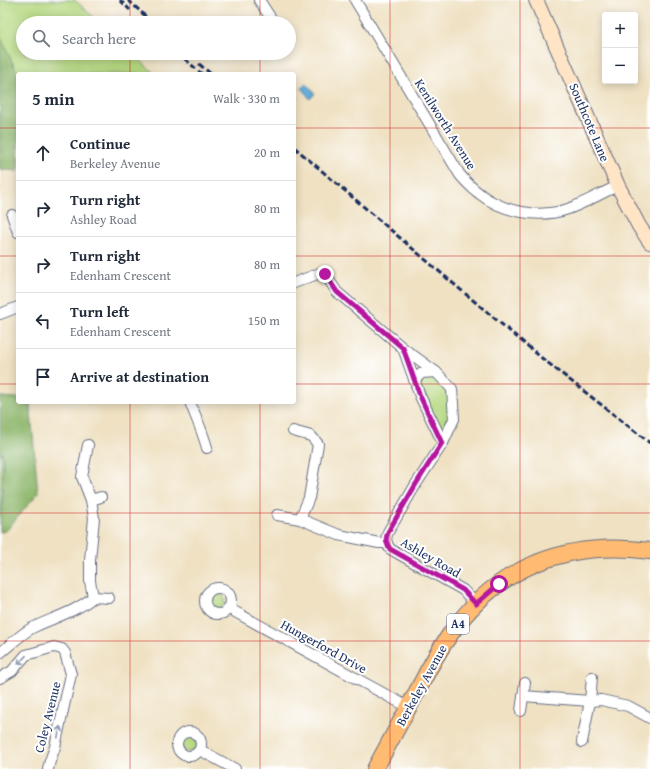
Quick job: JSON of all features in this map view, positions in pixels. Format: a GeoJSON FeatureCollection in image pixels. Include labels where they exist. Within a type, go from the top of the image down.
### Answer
{"type":"FeatureCollection","features":[{"type":"Feature","properties":{"kind":"main road","name":"Berkeley Avenue"},"geometry":{"type":"LineString","coordinates":[[375,769],[408,707],[450,634],[476,604],[499,584],[518,572],[555,556],[579,550],[600,548],[650,551]]}},
{"type":"Feature","properties":{"kind":"street"},"geometry":{"type":"LineString","coordinates":[[259,0],[269,16]]}},
{"type":"Feature","properties":{"kind":"street","name":"Kenilworth Avenue"},"geometry":{"type":"LineString","coordinates":[[355,0],[460,175],[481,195],[509,209],[527,214],[543,214],[556,213],[568,209],[618,186]]}},
{"type":"Feature","properties":{"kind":"street","name":"Southcote Lane"},"geometry":{"type":"LineString","coordinates":[[536,0],[618,186],[639,226],[650,242]]}},
{"type":"Feature","properties":{"kind":"street"},"geometry":{"type":"LineString","coordinates":[[12,215],[16,226]]}},
{"type":"Feature","properties":{"kind":"street"},"geometry":{"type":"LineString","coordinates":[[296,282],[320,273],[325,274],[337,292],[403,348],[436,372],[452,389],[454,419],[442,443],[388,532],[386,538],[387,543]]}},
{"type":"Feature","properties":{"kind":"street"},"geometry":{"type":"LineString","coordinates":[[0,314],[16,308]]}},
{"type":"Feature","properties":{"kind":"street"},"geometry":{"type":"LineString","coordinates":[[403,348],[420,396],[442,443]]}},
{"type":"Feature","properties":{"kind":"street"},"geometry":{"type":"LineString","coordinates":[[414,380],[422,373],[436,372]]}},
{"type":"Feature","properties":{"kind":"street"},"geometry":{"type":"LineString","coordinates":[[191,404],[198,425],[203,432],[207,448]]}},
{"type":"Feature","properties":{"kind":"street"},"geometry":{"type":"LineString","coordinates":[[293,431],[311,436],[318,444],[309,498],[300,519]]}},
{"type":"Feature","properties":{"kind":"street"},"geometry":{"type":"LineString","coordinates":[[88,445],[82,477],[91,500],[94,518],[90,560],[90,581],[93,597]]}},
{"type":"Feature","properties":{"kind":"street"},"geometry":{"type":"LineString","coordinates":[[91,500],[101,497]]}},
{"type":"Feature","properties":{"kind":"street","name":"Ashley Road"},"geometry":{"type":"LineString","coordinates":[[277,515],[300,519],[339,535],[373,542],[387,543],[390,549],[463,590],[476,604]]}},
{"type":"Feature","properties":{"kind":"street"},"geometry":{"type":"LineString","coordinates":[[0,652],[31,629],[88,602],[93,597],[109,598]]}},
{"type":"Feature","properties":{"kind":"street","name":"Hungerford Drive"},"geometry":{"type":"LineString","coordinates":[[228,608],[408,707]]}},
{"type":"Feature","properties":{"kind":"street","name":"Coley Avenue"},"geometry":{"type":"LineString","coordinates":[[0,678],[12,671],[26,655],[54,647],[62,649],[65,653],[72,674],[56,747],[48,769]]}},
{"type":"Feature","properties":{"kind":"street"},"geometry":{"type":"LineString","coordinates":[[582,742],[590,701],[591,675]]}},
{"type":"Feature","properties":{"kind":"street"},"geometry":{"type":"LineString","coordinates":[[521,711],[525,683]]}},
{"type":"Feature","properties":{"kind":"street"},"geometry":{"type":"LineString","coordinates":[[523,696],[590,701],[601,700],[628,706],[650,718]]}},
{"type":"Feature","properties":{"kind":"street"},"geometry":{"type":"LineString","coordinates":[[200,750],[235,769]]}},
{"type":"Feature","properties":{"kind":"green space"},"geometry":{"type":"Polygon","coordinates":[[[0,0],[75,0],[92,16],[16,16],[16,60],[140,60],[153,72],[16,72],[16,171],[0,169],[0,0]]]}},
{"type":"Feature","properties":{"kind":"green space"},"geometry":{"type":"Polygon","coordinates":[[[0,36],[17,72],[16,171],[0,169],[0,36]]]}},
{"type":"Feature","properties":{"kind":"green space"},"geometry":{"type":"Polygon","coordinates":[[[429,374],[445,387],[452,407],[452,412],[445,427],[437,425],[419,383],[422,377],[429,374]]]}},
{"type":"Feature","properties":{"kind":"green space"},"geometry":{"type":"Polygon","coordinates":[[[0,397],[16,398],[16,404],[30,404],[38,493],[6,531],[0,532],[3,454],[0,453],[0,397]]]}},
{"type":"Feature","properties":{"kind":"green space"},"geometry":{"type":"Polygon","coordinates":[[[0,453],[3,453],[2,511],[0,511],[0,453]]]}},
{"type":"Feature","properties":{"kind":"green space"},"geometry":{"type":"Polygon","coordinates":[[[214,593],[220,593],[225,598],[223,607],[220,609],[214,609],[209,604],[209,598],[214,593]]]}},
{"type":"Feature","properties":{"kind":"green space"},"geometry":{"type":"Polygon","coordinates":[[[189,736],[195,738],[197,744],[195,750],[189,752],[183,750],[181,744],[183,738],[189,736]]]}},
{"type":"Feature","properties":{"kind":"water"},"geometry":{"type":"Polygon","coordinates":[[[306,83],[315,94],[310,99],[301,87],[306,83]]]}},
{"type":"Feature","properties":{"kind":"railway"},"geometry":{"type":"LineString","coordinates":[[120,0],[130,10]]}},
{"type":"Feature","properties":{"kind":"railway"},"geometry":{"type":"LineString","coordinates":[[128,0],[145,16]]}},
{"type":"Feature","properties":{"kind":"railway"},"geometry":{"type":"LineString","coordinates":[[186,60],[200,72]]}},
{"type":"Feature","properties":{"kind":"railway"},"geometry":{"type":"LineString","coordinates":[[199,64],[209,72]]}},
{"type":"Feature","properties":{"kind":"railway"},"geometry":{"type":"LineString","coordinates":[[296,149],[543,359],[650,443]]}},
{"type":"Feature","properties":{"kind":"route"},"geometry":{"type":"LineString","coordinates":[[325,274],[337,292],[403,348],[420,396],[442,443],[388,532],[386,538],[390,549],[463,590],[476,604],[499,584]]}}]}
